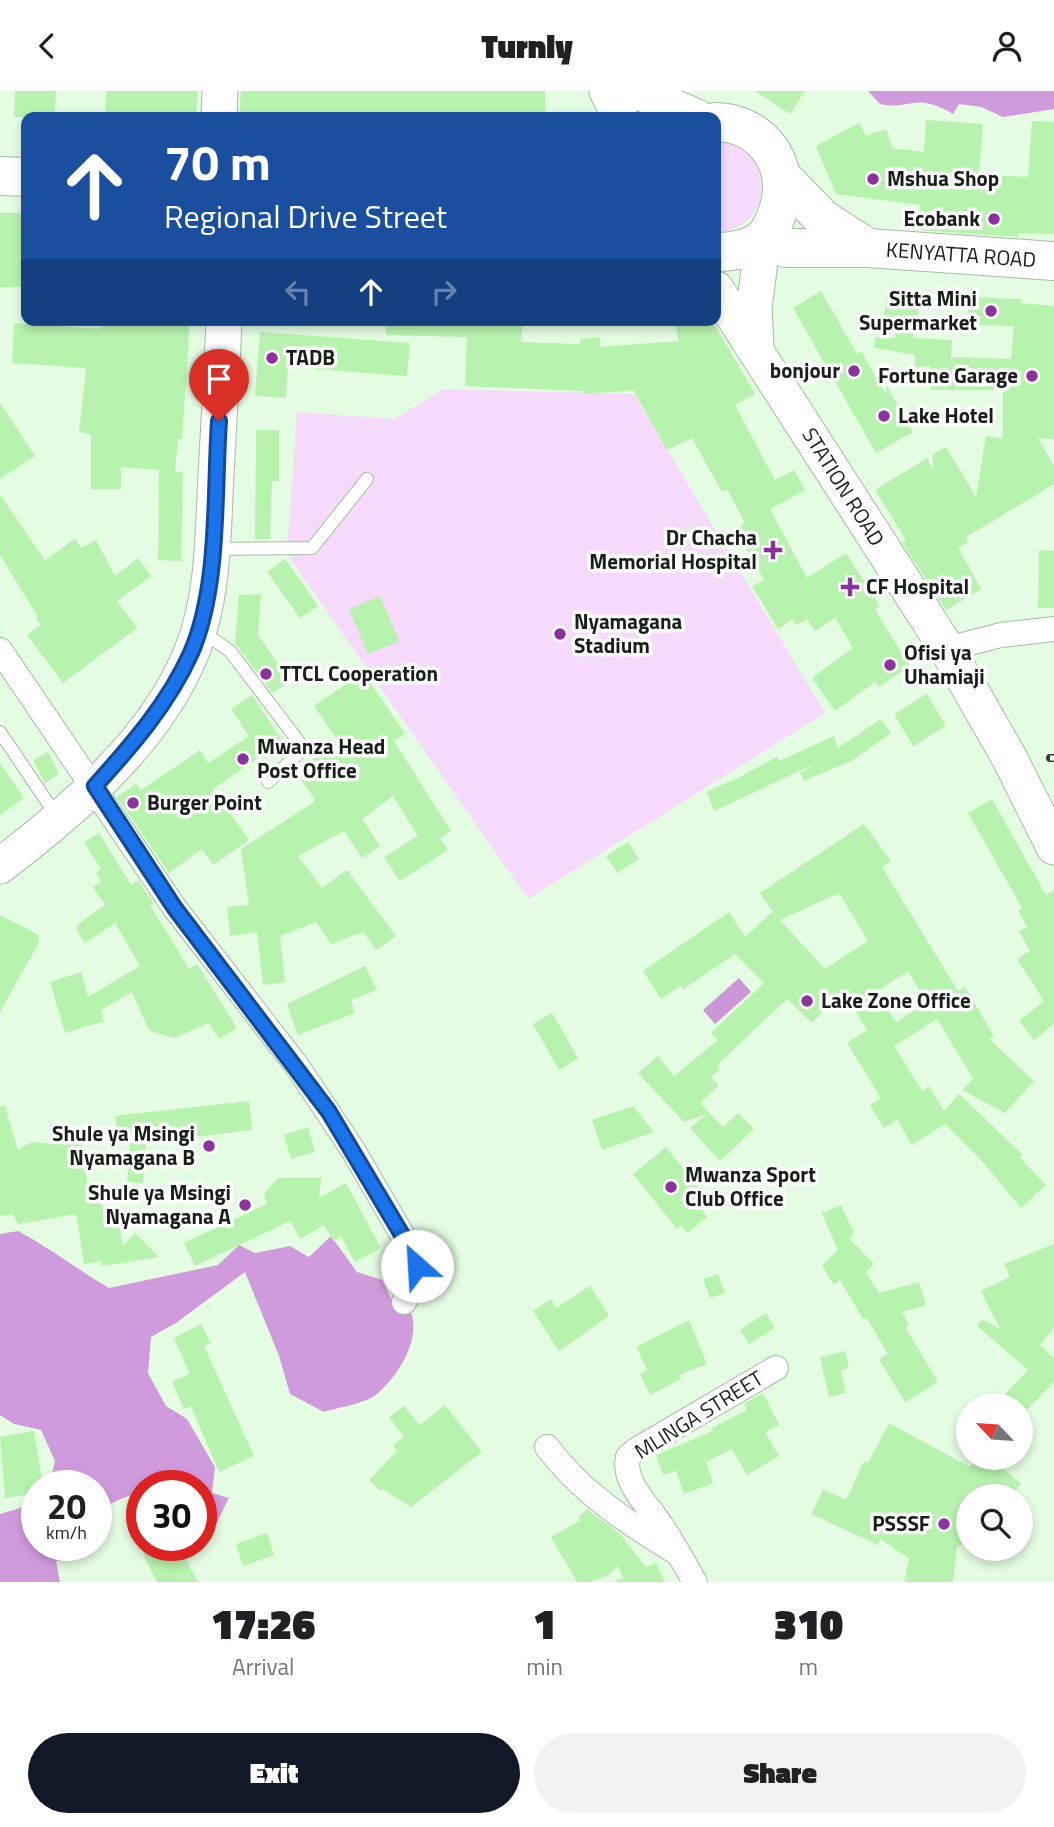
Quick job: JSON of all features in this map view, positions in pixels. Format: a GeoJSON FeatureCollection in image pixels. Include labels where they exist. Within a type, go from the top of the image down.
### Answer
{"type":"FeatureCollection","features":[{"type":"Feature","properties":{"kind":"highway"},"geometry":{"type":"LineString","coordinates":[[721,123],[748,129],[765,141],[777,158],[783,178],[782,199],[763,239],[747,247],[721,251]]}},
{"type":"Feature","properties":{"kind":"highway"},"geometry":{"type":"LineString","coordinates":[[0,176],[21,177]]}},
{"type":"Feature","properties":{"kind":"highway","name":"KENYATTA ROAD"},"geometry":{"type":"LineString","coordinates":[[783,178],[823,219],[868,248]]}},
{"type":"Feature","properties":{"kind":"highway","name":"KENYATTA ROAD"},"geometry":{"type":"LineString","coordinates":[[763,239],[786,248],[868,248],[1054,261]]}},
{"type":"Feature","properties":{"kind":"main road"},"geometry":{"type":"LineString","coordinates":[[219,112],[220,91]]}},
{"type":"Feature","properties":{"kind":"main road"},"geometry":{"type":"LineString","coordinates":[[607,91],[618,112]]}},
{"type":"Feature","properties":{"kind":"main road"},"geometry":{"type":"LineString","coordinates":[[636,91],[685,112]]}},
{"type":"Feature","properties":{"kind":"main road","name":"STATION ROAD"},"geometry":{"type":"LineString","coordinates":[[756,347],[754,308],[763,239]]}},
{"type":"Feature","properties":{"kind":"main road","name":"STATION ROAD"},"geometry":{"type":"LineString","coordinates":[[721,296],[947,649],[1010,759],[1054,847]]}},
{"type":"Feature","properties":{"kind":"main road"},"geometry":{"type":"LineString","coordinates":[[0,866],[95,786],[149,725],[171,693],[192,651],[212,549],[224,326]]}},
{"type":"Feature","properties":{"kind":"street"},"geometry":{"type":"LineString","coordinates":[[947,649],[1001,635],[1054,629]]}},
{"type":"Feature","properties":{"kind":"street"},"geometry":{"type":"LineString","coordinates":[[0,650],[95,786],[174,907],[296,1066],[353,1150],[414,1255],[417,1279],[413,1291],[404,1301]]}},
{"type":"Feature","properties":{"kind":"street","name":"MLINGA STREET"},"geometry":{"type":"LineString","coordinates":[[644,1503],[626,1466],[628,1457],[635,1450],[776,1368]]}},
{"type":"Feature","properties":{"kind":"street"},"geometry":{"type":"LineString","coordinates":[[547,1447],[569,1477],[590,1495],[677,1553]]}},
{"type":"Feature","properties":{"kind":"street"},"geometry":{"type":"LineString","coordinates":[[630,1524],[644,1503],[661,1524],[695,1582]]}},
{"type":"Feature","properties":{"kind":"lane"},"geometry":{"type":"LineString","coordinates":[[212,549],[312,548],[367,479]]}},
{"type":"Feature","properties":{"kind":"lane"},"geometry":{"type":"LineString","coordinates":[[198,628],[230,651],[299,742],[298,754],[268,782]]}},
{"type":"Feature","properties":{"kind":"lane"},"geometry":{"type":"LineString","coordinates":[[0,732],[59,818]]}},
{"type":"Feature","properties":{"kind":"shaded area"},"geometry":{"type":"Polygon","coordinates":[[[868,91],[1054,91],[1054,109],[1003,117],[981,107],[959,104],[953,114],[929,104],[880,104],[868,91]]]}},
{"type":"Feature","properties":{"kind":"shaded area"},"geometry":{"type":"Polygon","coordinates":[[[721,143],[737,147],[751,158],[759,173],[761,189],[758,205],[749,219],[735,228],[721,230],[721,143]]]}},
{"type":"Feature","properties":{"kind":"shaded area","name":"Nyamagana Stadium"},"geometry":{"type":"Polygon","coordinates":[[[444,389],[634,394],[825,713],[528,899],[287,554],[297,412],[394,419],[444,389]]]}},
{"type":"Feature","properties":{"kind":"shaded area"},"geometry":{"type":"Polygon","coordinates":[[[739,978],[751,992],[715,1024],[703,1010],[739,978]]]}},
{"type":"Feature","properties":{"kind":"shaded area"},"geometry":{"type":"Polygon","coordinates":[[[18,1231],[109,1288],[218,1265],[239,1245],[255,1253],[290,1246],[309,1257],[331,1236],[357,1272],[382,1280],[393,1303],[411,1312],[413,1334],[410,1346],[400,1368],[377,1394],[359,1403],[324,1412],[290,1394],[279,1356],[245,1272],[176,1323],[151,1337],[148,1373],[166,1406],[187,1419],[215,1470],[126,1470],[126,1497],[112,1503],[112,1470],[53,1470],[55,1461],[41,1430],[14,1424],[0,1415],[0,1234],[18,1231]]]}},
{"type":"Feature","properties":{"kind":"shaded area"},"geometry":{"type":"Polygon","coordinates":[[[217,1494],[229,1498],[217,1522],[217,1494]]]}},
{"type":"Feature","properties":{"kind":"shaded area"},"geometry":{"type":"Polygon","coordinates":[[[21,1508],[21,1561],[56,1561],[60,1582],[0,1582],[0,1514],[21,1508]]]}},
{"type":"Feature","properties":{"kind":"building"},"geometry":{"type":"Polygon","coordinates":[[[15,91],[56,91],[55,112],[21,112],[21,117],[14,117],[15,91]]]}},
{"type":"Feature","properties":{"kind":"building"},"geometry":{"type":"Polygon","coordinates":[[[106,91],[198,91],[196,112],[105,112],[106,91]]]}},
{"type":"Feature","properties":{"kind":"building"},"geometry":{"type":"Polygon","coordinates":[[[241,91],[545,91],[545,112],[239,112],[241,91]]]}},
{"type":"Feature","properties":{"kind":"building"},"geometry":{"type":"Polygon","coordinates":[[[755,91],[805,91],[790,114],[755,91]]]}},
{"type":"Feature","properties":{"kind":"building"},"geometry":{"type":"Polygon","coordinates":[[[926,120],[983,124],[979,174],[1028,177],[1032,121],[1054,122],[1054,234],[1018,233],[1018,237],[918,230],[920,205],[836,194],[816,146],[859,123],[866,136],[886,129],[893,148],[924,152],[926,120]]]}},
{"type":"Feature","properties":{"kind":"building"},"geometry":{"type":"Polygon","coordinates":[[[0,213],[21,213],[21,287],[0,287],[0,213]]]}},
{"type":"Feature","properties":{"kind":"building"},"geometry":{"type":"Polygon","coordinates":[[[821,291],[857,354],[861,351],[886,395],[887,386],[913,432],[876,453],[793,308],[821,291]]]}},
{"type":"Feature","properties":{"kind":"building"},"geometry":{"type":"Polygon","coordinates":[[[888,291],[921,297],[913,338],[952,340],[951,357],[1011,359],[1014,326],[967,325],[969,297],[1021,299],[1021,303],[1054,306],[1054,439],[1038,438],[1054,466],[1054,484],[966,537],[968,542],[958,548],[981,589],[946,610],[902,542],[906,540],[875,490],[927,458],[933,470],[933,454],[946,447],[976,497],[986,436],[1003,439],[1003,390],[931,390],[930,366],[915,367],[915,355],[874,348],[875,337],[895,338],[896,328],[882,325],[888,291]]]}},
{"type":"Feature","properties":{"kind":"building"},"geometry":{"type":"Polygon","coordinates":[[[14,323],[21,323],[21,326],[101,329],[101,326],[190,326],[182,439],[178,439],[175,472],[183,472],[181,561],[158,560],[159,470],[121,467],[121,489],[91,489],[91,434],[79,432],[86,368],[12,363],[14,323]]]}},
{"type":"Feature","properties":{"kind":"building"},"geometry":{"type":"Polygon","coordinates":[[[386,326],[522,326],[521,342],[580,344],[580,339],[600,337],[600,347],[679,341],[675,326],[715,326],[755,394],[735,405],[775,480],[794,470],[805,490],[770,509],[807,578],[846,553],[880,606],[875,610],[910,666],[878,687],[875,682],[835,711],[812,678],[853,648],[835,618],[815,631],[807,619],[796,625],[793,619],[778,629],[752,586],[764,580],[736,529],[745,523],[727,489],[722,492],[692,438],[667,450],[633,390],[583,394],[583,391],[465,386],[467,337],[386,335],[386,326]]]}},
{"type":"Feature","properties":{"kind":"building"},"geometry":{"type":"Polygon","coordinates":[[[260,332],[410,343],[407,376],[288,367],[286,398],[255,396],[260,332]]]}},
{"type":"Feature","properties":{"kind":"building"},"geometry":{"type":"Polygon","coordinates":[[[0,403],[35,456],[0,479],[0,403]]]}},
{"type":"Feature","properties":{"kind":"building"},"geometry":{"type":"Polygon","coordinates":[[[256,430],[279,430],[279,481],[272,481],[270,539],[255,539],[256,430]]]}},
{"type":"Feature","properties":{"kind":"building"},"geometry":{"type":"Polygon","coordinates":[[[0,495],[45,560],[75,539],[81,548],[96,540],[115,576],[138,558],[151,576],[117,601],[137,628],[63,683],[27,635],[41,625],[0,555],[0,495]]]}},
{"type":"Feature","properties":{"kind":"building"},"geometry":{"type":"Polygon","coordinates":[[[1039,550],[1054,551],[1054,608],[1038,608],[1039,550]]]}},
{"type":"Feature","properties":{"kind":"building"},"geometry":{"type":"Polygon","coordinates":[[[285,559],[318,606],[300,618],[267,572],[285,559]]]}},
{"type":"Feature","properties":{"kind":"building"},"geometry":{"type":"Polygon","coordinates":[[[261,594],[258,635],[290,681],[273,693],[235,643],[239,595],[261,594]]]}},
{"type":"Feature","properties":{"kind":"building"},"geometry":{"type":"Polygon","coordinates":[[[380,596],[399,641],[368,654],[349,609],[380,596]]]}},
{"type":"Feature","properties":{"kind":"building"},"geometry":{"type":"Polygon","coordinates":[[[363,672],[405,734],[394,741],[451,831],[440,838],[448,850],[400,881],[384,857],[418,836],[393,796],[362,819],[380,846],[362,858],[344,831],[298,856],[322,888],[347,870],[396,936],[376,950],[363,932],[331,944],[316,922],[280,936],[285,982],[263,985],[257,932],[230,936],[227,907],[249,905],[241,849],[314,802],[315,799],[295,772],[338,741],[314,706],[363,672]]]}},
{"type":"Feature","properties":{"kind":"building"},"geometry":{"type":"Polygon","coordinates":[[[927,694],[946,726],[913,746],[894,714],[927,694]]]}},
{"type":"Feature","properties":{"kind":"building"},"geometry":{"type":"Polygon","coordinates":[[[252,695],[285,745],[265,759],[262,755],[213,789],[249,840],[213,865],[202,849],[169,873],[117,797],[136,784],[141,790],[200,750],[208,763],[249,736],[231,709],[252,695]]]}},
{"type":"Feature","properties":{"kind":"building"},"geometry":{"type":"Polygon","coordinates":[[[881,719],[891,733],[853,760],[804,781],[800,773],[816,763],[714,811],[707,791],[777,757],[779,761],[834,736],[838,748],[881,719]]]}},
{"type":"Feature","properties":{"kind":"building"},"geometry":{"type":"Polygon","coordinates":[[[48,752],[59,774],[45,783],[33,760],[48,752]]]}},
{"type":"Feature","properties":{"kind":"building"},"geometry":{"type":"Polygon","coordinates":[[[0,763],[24,798],[0,815],[0,763]]]}},
{"type":"Feature","properties":{"kind":"building"},"geometry":{"type":"Polygon","coordinates":[[[992,799],[1046,895],[1054,890],[1054,1024],[1034,1040],[1019,1021],[1044,1001],[1017,959],[1030,951],[1019,931],[1027,927],[1018,910],[1022,908],[968,813],[992,799]]]}},
{"type":"Feature","properties":{"kind":"building"},"geometry":{"type":"Polygon","coordinates":[[[864,824],[891,861],[882,867],[958,991],[965,987],[994,1036],[989,1039],[1034,1081],[1005,1113],[962,1090],[973,1079],[937,1019],[894,1046],[922,1091],[929,1086],[944,1111],[959,1094],[1023,1155],[1020,1158],[1046,1185],[1021,1208],[981,1160],[945,1124],[912,1145],[897,1120],[884,1128],[870,1105],[881,1098],[847,1043],[867,1030],[843,991],[812,1023],[787,999],[717,1065],[720,1070],[711,1077],[719,1085],[700,1103],[723,1127],[738,1113],[754,1129],[720,1161],[690,1128],[707,1114],[684,1122],[638,1073],[658,1056],[674,1076],[718,1040],[711,1033],[764,983],[735,954],[683,989],[680,986],[661,999],[643,971],[729,912],[745,937],[772,912],[776,916],[760,893],[864,824]],[[839,893],[780,920],[825,969],[868,941],[839,893]],[[908,971],[876,992],[896,1022],[927,1003],[908,971]]]}},
{"type":"Feature","properties":{"kind":"building"},"geometry":{"type":"Polygon","coordinates":[[[99,833],[131,885],[138,880],[154,904],[150,905],[189,969],[197,964],[237,1028],[219,1039],[209,1023],[174,1038],[149,1030],[132,992],[101,1010],[104,1021],[65,1033],[50,982],[81,972],[88,997],[140,966],[115,923],[85,943],[77,931],[77,925],[105,905],[93,887],[101,882],[96,873],[101,869],[84,842],[99,833]]]}},
{"type":"Feature","properties":{"kind":"building"},"geometry":{"type":"Polygon","coordinates":[[[628,842],[639,859],[617,873],[606,856],[628,842]]]}},
{"type":"Feature","properties":{"kind":"building"},"geometry":{"type":"Polygon","coordinates":[[[0,915],[39,935],[39,942],[0,1012],[0,915]]]}},
{"type":"Feature","properties":{"kind":"building"},"geometry":{"type":"Polygon","coordinates":[[[365,966],[377,990],[351,1000],[355,1013],[298,1035],[287,1004],[365,966]]]}},
{"type":"Feature","properties":{"kind":"building"},"geometry":{"type":"Polygon","coordinates":[[[552,1013],[578,1058],[559,1070],[533,1024],[552,1013]]]}},
{"type":"Feature","properties":{"kind":"building"},"geometry":{"type":"Polygon","coordinates":[[[249,1101],[252,1130],[146,1143],[143,1183],[127,1182],[130,1140],[119,1142],[115,1116],[249,1101]]]}},
{"type":"Feature","properties":{"kind":"building"},"geometry":{"type":"Polygon","coordinates":[[[0,1106],[5,1106],[18,1150],[32,1142],[52,1144],[52,1133],[80,1129],[87,1183],[99,1181],[104,1219],[118,1217],[123,1246],[135,1233],[159,1257],[102,1266],[101,1261],[84,1264],[76,1214],[18,1224],[13,1214],[0,1216],[0,1106]]]}},
{"type":"Feature","properties":{"kind":"building"},"geometry":{"type":"Polygon","coordinates":[[[633,1106],[654,1132],[602,1150],[592,1120],[633,1106]]]}},
{"type":"Feature","properties":{"kind":"building"},"geometry":{"type":"Polygon","coordinates":[[[308,1127],[315,1152],[291,1159],[284,1135],[308,1127]]]}},
{"type":"Feature","properties":{"kind":"building","name":"Mwanza Sport Club Office"},"geometry":{"type":"Polygon","coordinates":[[[666,1147],[709,1200],[700,1208],[707,1217],[687,1233],[681,1225],[677,1229],[633,1174],[666,1147]]]}},
{"type":"Feature","properties":{"kind":"building"},"geometry":{"type":"Polygon","coordinates":[[[278,1178],[321,1178],[319,1198],[346,1183],[381,1248],[355,1262],[341,1236],[333,1241],[324,1225],[300,1239],[290,1221],[195,1266],[184,1243],[267,1204],[264,1194],[278,1178]]]}},
{"type":"Feature","properties":{"kind":"building"},"geometry":{"type":"Polygon","coordinates":[[[841,1205],[854,1233],[849,1238],[874,1264],[866,1272],[879,1293],[919,1282],[926,1305],[902,1312],[909,1325],[905,1327],[938,1382],[905,1402],[879,1359],[888,1354],[866,1317],[863,1319],[840,1280],[834,1285],[822,1265],[838,1250],[821,1211],[825,1212],[841,1205]]]}},
{"type":"Feature","properties":{"kind":"building"},"geometry":{"type":"Polygon","coordinates":[[[1054,1244],[1054,1328],[1040,1345],[1054,1358],[1054,1382],[1033,1404],[1033,1393],[1006,1393],[1028,1370],[977,1326],[982,1319],[1000,1329],[981,1291],[1010,1277],[1004,1264],[1054,1244]]]}},
{"type":"Feature","properties":{"kind":"building"},"geometry":{"type":"Polygon","coordinates":[[[718,1274],[725,1293],[710,1298],[703,1279],[718,1274]]]}},
{"type":"Feature","properties":{"kind":"building"},"geometry":{"type":"Polygon","coordinates":[[[590,1286],[609,1316],[559,1351],[533,1311],[551,1299],[556,1308],[590,1286]]]}},
{"type":"Feature","properties":{"kind":"building"},"geometry":{"type":"Polygon","coordinates":[[[766,1313],[775,1328],[749,1344],[740,1330],[766,1313]]]}},
{"type":"Feature","properties":{"kind":"building"},"geometry":{"type":"Polygon","coordinates":[[[689,1320],[707,1364],[679,1375],[681,1379],[650,1395],[640,1374],[647,1369],[636,1347],[689,1320]]]}},
{"type":"Feature","properties":{"kind":"building"},"geometry":{"type":"Polygon","coordinates":[[[201,1324],[211,1343],[204,1346],[254,1456],[219,1472],[191,1406],[184,1409],[172,1381],[190,1374],[174,1338],[201,1324]]]}},
{"type":"Feature","properties":{"kind":"building"},"geometry":{"type":"Polygon","coordinates":[[[845,1351],[849,1368],[841,1370],[846,1393],[829,1397],[820,1357],[845,1351]]]}},
{"type":"Feature","properties":{"kind":"building"},"geometry":{"type":"Polygon","coordinates":[[[763,1393],[779,1425],[765,1432],[779,1456],[747,1475],[732,1449],[706,1462],[713,1483],[684,1494],[676,1471],[663,1475],[656,1455],[713,1431],[712,1428],[747,1410],[744,1404],[763,1393]]]}},
{"type":"Feature","properties":{"kind":"building"},"geometry":{"type":"Polygon","coordinates":[[[445,1405],[482,1452],[411,1507],[382,1489],[380,1491],[369,1480],[397,1451],[393,1445],[404,1437],[389,1417],[404,1406],[420,1425],[445,1405]]]}},
{"type":"Feature","properties":{"kind":"building"},"geometry":{"type":"Polygon","coordinates":[[[889,1423],[956,1459],[956,1470],[1005,1470],[1021,1484],[956,1484],[956,1555],[953,1582],[904,1582],[909,1558],[880,1539],[878,1545],[811,1514],[823,1489],[846,1500],[864,1461],[868,1463],[889,1423]]]}},
{"type":"Feature","properties":{"kind":"building"},"geometry":{"type":"Polygon","coordinates":[[[34,1431],[40,1470],[21,1470],[21,1496],[5,1498],[0,1437],[34,1431]]]}},
{"type":"Feature","properties":{"kind":"building"},"geometry":{"type":"Polygon","coordinates":[[[587,1510],[618,1532],[646,1567],[656,1563],[665,1582],[613,1582],[623,1578],[618,1566],[607,1576],[589,1582],[577,1582],[551,1537],[581,1520],[578,1517],[587,1510]]]}},
{"type":"Feature","properties":{"kind":"building"},"geometry":{"type":"Polygon","coordinates":[[[267,1533],[274,1555],[243,1566],[236,1544],[267,1533]]]}},
{"type":"Feature","properties":{"kind":"building"},"geometry":{"type":"Polygon","coordinates":[[[146,1561],[187,1561],[198,1582],[157,1582],[146,1561]]]}},
{"type":"Feature","properties":{"kind":"place","name":"Mshua Shop"},"geometry":{"type":"Point","coordinates":[873,179]}},
{"type":"Feature","properties":{"kind":"place","name":"Ecobank"},"geometry":{"type":"Point","coordinates":[994,219]}},
{"type":"Feature","properties":{"kind":"place","name":"Sitta Mini Supermarket"},"geometry":{"type":"Point","coordinates":[991,311]}},
{"type":"Feature","properties":{"kind":"place","name":"TADB"},"geometry":{"type":"Point","coordinates":[272,358]}},
{"type":"Feature","properties":{"kind":"place","name":"bonjour"},"geometry":{"type":"Point","coordinates":[854,371]}},
{"type":"Feature","properties":{"kind":"place","name":"Fortune Garage"},"geometry":{"type":"Point","coordinates":[1032,376]}},
{"type":"Feature","properties":{"kind":"place","name":"Lake Hotel"},"geometry":{"type":"Point","coordinates":[884,416]}},
{"type":"Feature","properties":{"kind":"place","name":"Dr Chacha Memorial Hospital"},"geometry":{"type":"Point","coordinates":[773,550]}},
{"type":"Feature","properties":{"kind":"place","name":"CF Hospital"},"geometry":{"type":"Point","coordinates":[850,587]}},
{"type":"Feature","properties":{"kind":"place","name":"Nyamagana Stadium"},"geometry":{"type":"Point","coordinates":[560,634]}},
{"type":"Feature","properties":{"kind":"place","name":"Ofisi ya Uhamiaji"},"geometry":{"type":"Point","coordinates":[890,665]}},
{"type":"Feature","properties":{"kind":"place","name":"TTCL Cooperation"},"geometry":{"type":"Point","coordinates":[266,674]}},
{"type":"Feature","properties":{"kind":"place","name":"Mwanza Head Post Office"},"geometry":{"type":"Point","coordinates":[243,759]}},
{"type":"Feature","properties":{"kind":"place","name":"Burger Point"},"geometry":{"type":"Point","coordinates":[133,803]}},
{"type":"Feature","properties":{"kind":"place","name":"Lake Zone Office"},"geometry":{"type":"Point","coordinates":[807,1001]}},
{"type":"Feature","properties":{"kind":"place","name":"Shule ya Msingi Nyamagana B"},"geometry":{"type":"Point","coordinates":[209,1146]}},
{"type":"Feature","properties":{"kind":"place","name":"Mwanza Sport Club Office"},"geometry":{"type":"Point","coordinates":[671,1187]}},
{"type":"Feature","properties":{"kind":"place","name":"Shule ya Msingi Nyamagana A"},"geometry":{"type":"Point","coordinates":[245,1205]}},
{"type":"Feature","properties":{"kind":"place","name":"PSSSF"},"geometry":{"type":"Point","coordinates":[944,1524]}},
{"type":"Feature","properties":{"kind":"route"},"geometry":{"type":"LineString","coordinates":[[219,421],[212,549],[205,604],[192,651],[171,693],[149,725],[95,786],[174,907],[329,1112],[414,1255],[417,1266]]}}]}
